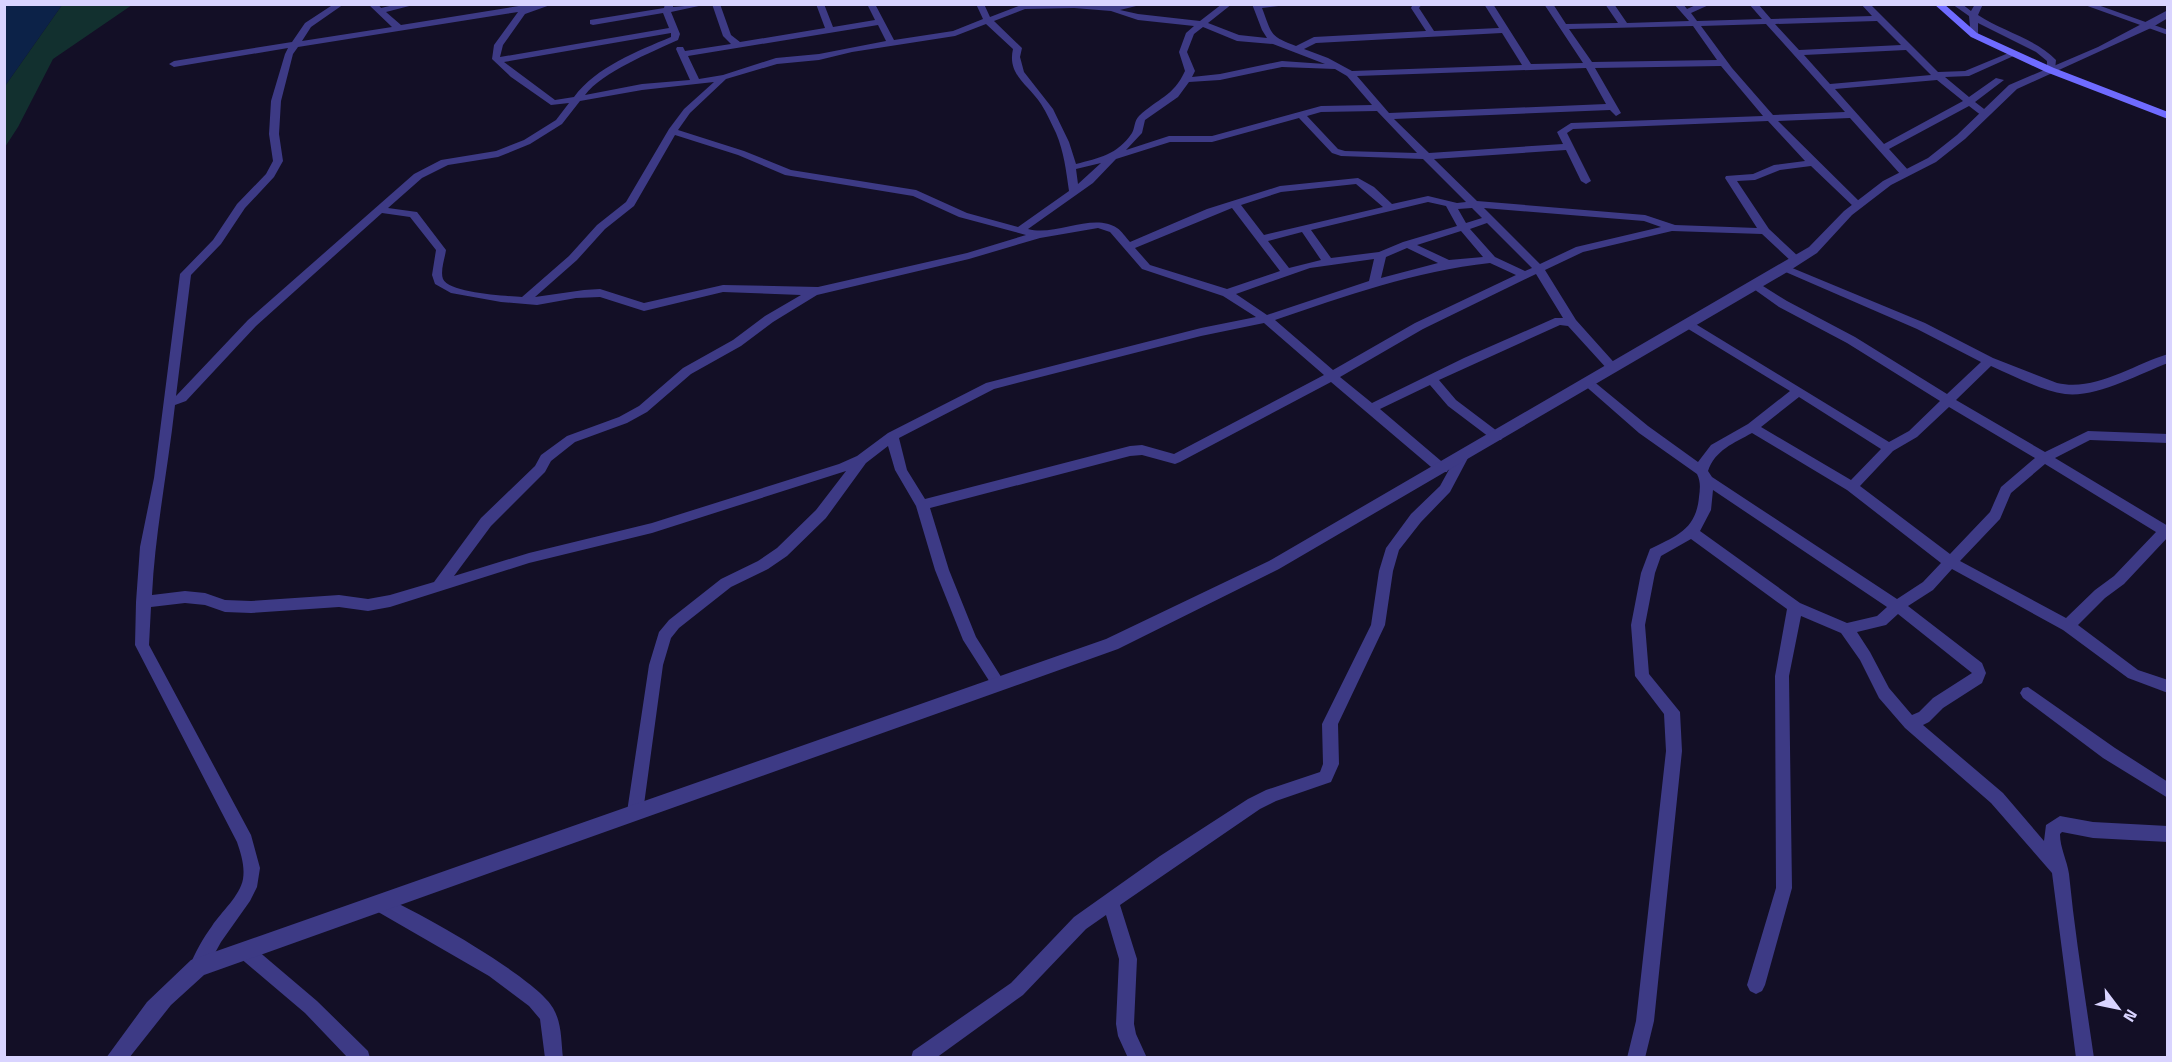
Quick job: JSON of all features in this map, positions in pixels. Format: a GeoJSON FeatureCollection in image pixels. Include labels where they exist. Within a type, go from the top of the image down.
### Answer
{"type":"FeatureCollection","features":[{"type":"Feature","properties":{"kind":"main road"},"geometry":{"type":"LineString","coordinates":[[1938,4],[1974,35],[2050,70],[2168,116]]}},
{"type":"Feature","properties":{"kind":"street"},"geometry":{"type":"LineString","coordinates":[[198,967],[220,927],[248,891],[252,878],[252,866],[245,840],[142,645],[147,548],[160,478],[181,300],[186,274],[217,242],[241,206],[270,175],[278,161],[273,134],[276,101],[289,54],[308,25],[340,4]]}},
{"type":"Feature","properties":{"kind":"street"},"geometry":{"type":"LineString","coordinates":[[375,8],[413,4]]}},
{"type":"Feature","properties":{"kind":"street"},"geometry":{"type":"LineString","coordinates":[[174,64],[548,4]]}},
{"type":"Feature","properties":{"kind":"street"},"geometry":{"type":"LineString","coordinates":[[548,4],[522,12],[518,23],[509,28],[495,53],[497,60],[549,101],[577,99],[642,87],[696,82],[724,77],[764,64],[819,57],[852,49],[968,30],[1013,10],[1033,6],[1074,5],[1108,9],[1138,17],[1203,24],[1237,38],[1274,41],[1350,74],[1383,112],[1538,268],[1572,323],[1613,368]]}},
{"type":"Feature","properties":{"kind":"street"},"geometry":{"type":"LineString","coordinates":[[593,22],[668,8],[704,4]]}},
{"type":"Feature","properties":{"kind":"street"},"geometry":{"type":"LineString","coordinates":[[716,4],[725,32],[737,44]]}},
{"type":"Feature","properties":{"kind":"street"},"geometry":{"type":"LineString","coordinates":[[820,4],[830,31]]}},
{"type":"Feature","properties":{"kind":"street"},"geometry":{"type":"LineString","coordinates":[[871,4],[892,44]]}},
{"type":"Feature","properties":{"kind":"street"},"geometry":{"type":"LineString","coordinates":[[980,4],[988,21],[1018,48],[1015,61],[1017,73],[1044,102],[1069,156],[1074,192]]}},
{"type":"Feature","properties":{"kind":"street"},"geometry":{"type":"LineString","coordinates":[[1108,9],[1140,4]]}},
{"type":"Feature","properties":{"kind":"street"},"geometry":{"type":"LineString","coordinates":[[1020,230],[1074,192],[1114,157],[1137,133],[1141,119],[1165,104],[1183,86],[1190,70],[1183,52],[1186,40],[1190,33],[1228,4]]}},
{"type":"Feature","properties":{"kind":"street"},"geometry":{"type":"LineString","coordinates":[[1274,41],[1266,30],[1257,5],[1292,4]]}},
{"type":"Feature","properties":{"kind":"street"},"geometry":{"type":"LineString","coordinates":[[1418,4],[1417,14],[1432,33]]}},
{"type":"Feature","properties":{"kind":"street"},"geometry":{"type":"LineString","coordinates":[[1488,4],[1528,67]]}},
{"type":"Feature","properties":{"kind":"street"},"geometry":{"type":"LineString","coordinates":[[1548,4],[1589,65],[1623,122]]}},
{"type":"Feature","properties":{"kind":"street"},"geometry":{"type":"LineString","coordinates":[[1609,4],[1624,25]]}},
{"type":"Feature","properties":{"kind":"street"},"geometry":{"type":"LineString","coordinates":[[1678,4],[1697,24],[1723,63],[1811,163],[1858,205]]}},
{"type":"Feature","properties":{"kind":"street"},"geometry":{"type":"LineString","coordinates":[[1686,12],[1707,4]]}},
{"type":"Feature","properties":{"kind":"street"},"geometry":{"type":"LineString","coordinates":[[1753,4],[1905,173]]}},
{"type":"Feature","properties":{"kind":"street"},"geometry":{"type":"LineString","coordinates":[[1865,4],[1938,76],[1985,114]]}},
{"type":"Feature","properties":{"kind":"street"},"geometry":{"type":"LineString","coordinates":[[1956,4],[1973,16],[2039,50],[2052,60],[2050,70]]}},
{"type":"Feature","properties":{"kind":"street"},"geometry":{"type":"LineString","coordinates":[[1974,35],[1973,16],[1979,4]]}},
{"type":"Feature","properties":{"kind":"street"},"geometry":{"type":"LineString","coordinates":[[2086,4],[2168,33]]}},
{"type":"Feature","properties":{"kind":"street"},"geometry":{"type":"LineString","coordinates":[[375,8],[398,27]]}},
{"type":"Feature","properties":{"kind":"street"},"geometry":{"type":"LineString","coordinates":[[668,8],[675,34],[696,82]]}},
{"type":"Feature","properties":{"kind":"street"},"geometry":{"type":"LineString","coordinates":[[1167,10],[1176,20]]}},
{"type":"Feature","properties":{"kind":"street"},"geometry":{"type":"LineString","coordinates":[[116,1058],[174,985],[198,967],[1112,644],[1274,566],[1462,458],[1813,250],[1858,205],[1887,183],[1932,160],[1961,137],[2013,87],[2101,49],[2148,26],[2168,13]]}},
{"type":"Feature","properties":{"kind":"street"},"geometry":{"type":"LineString","coordinates":[[1564,27],[1879,18]]}},
{"type":"Feature","properties":{"kind":"street"},"geometry":{"type":"LineString","coordinates":[[683,54],[881,22]]}},
{"type":"Feature","properties":{"kind":"street"},"geometry":{"type":"LineString","coordinates":[[844,29],[852,49]]}},
{"type":"Feature","properties":{"kind":"street"},"geometry":{"type":"LineString","coordinates":[[1297,50],[1314,40],[1504,30]]}},
{"type":"Feature","properties":{"kind":"street"},"geometry":{"type":"LineString","coordinates":[[169,403],[182,398],[259,317],[418,176],[454,160],[498,154],[542,134],[559,122],[585,88],[675,34]]}},
{"type":"Feature","properties":{"kind":"street"},"geometry":{"type":"LineString","coordinates":[[497,60],[625,38],[675,34]]}},
{"type":"Feature","properties":{"kind":"street"},"geometry":{"type":"LineString","coordinates":[[625,38],[637,55]]}},
{"type":"Feature","properties":{"kind":"street"},"geometry":{"type":"LineString","coordinates":[[1797,53],[1909,47]]}},
{"type":"Feature","properties":{"kind":"street"},"geometry":{"type":"LineString","coordinates":[[1966,74],[2014,54]]}},
{"type":"Feature","properties":{"kind":"street"},"geometry":{"type":"LineString","coordinates":[[1350,74],[1589,65],[1723,63]]}},
{"type":"Feature","properties":{"kind":"street"},"geometry":{"type":"LineString","coordinates":[[1186,80],[1220,77],[1282,64],[1338,68]]}},
{"type":"Feature","properties":{"kind":"street"},"geometry":{"type":"LineString","coordinates":[[1827,87],[1966,74],[1998,80],[2013,87]]}},
{"type":"Feature","properties":{"kind":"street"},"geometry":{"type":"LineString","coordinates":[[524,301],[573,258],[601,227],[630,204],[672,131],[687,111],[724,77]]}},
{"type":"Feature","properties":{"kind":"street"},"geometry":{"type":"LineString","coordinates":[[1882,149],[1970,101],[1998,80]]}},
{"type":"Feature","properties":{"kind":"street"},"geometry":{"type":"LineString","coordinates":[[1070,168],[1114,157],[1169,139],[1212,139],[1321,109],[1383,112],[1612,107]]}},
{"type":"Feature","properties":{"kind":"street"},"geometry":{"type":"LineString","coordinates":[[1300,114],[1335,151],[1361,155],[1429,156],[1568,147]]}},
{"type":"Feature","properties":{"kind":"street"},"geometry":{"type":"LineString","coordinates":[[1586,181],[1562,132],[1563,129],[1571,126],[1623,122],[1851,115]]}},
{"type":"Feature","properties":{"kind":"street"},"geometry":{"type":"LineString","coordinates":[[672,131],[741,153],[789,172],[916,193],[930,197],[963,215],[1039,235]]}},
{"type":"Feature","properties":{"kind":"street"},"geometry":{"type":"LineString","coordinates":[[1797,260],[1765,231],[1730,178],[1755,177],[1778,167],[1811,163]]}},
{"type":"Feature","properties":{"kind":"street"},"geometry":{"type":"LineString","coordinates":[[1128,247],[1211,211],[1272,191],[1351,180],[1362,182],[1390,208]]}},
{"type":"Feature","properties":{"kind":"street"},"geometry":{"type":"LineString","coordinates":[[1261,239],[1428,199],[1450,204],[1476,204],[1645,218],[1672,228]]}},
{"type":"Feature","properties":{"kind":"street"},"geometry":{"type":"LineString","coordinates":[[1235,204],[1286,272]]}},
{"type":"Feature","properties":{"kind":"street"},"geometry":{"type":"LineString","coordinates":[[1450,204],[1462,226],[1491,259],[1525,275]]}},
{"type":"Feature","properties":{"kind":"street"},"geometry":{"type":"LineString","coordinates":[[382,210],[413,214],[441,250],[437,276],[442,285],[471,294],[524,301],[601,293],[644,307],[734,288],[796,293],[818,291],[969,256],[1039,235],[1100,225],[1108,226],[1146,267],[1227,293],[1266,319],[1442,469]]}},
{"type":"Feature","properties":{"kind":"street"},"geometry":{"type":"LineString","coordinates":[[1227,293],[1327,260],[1381,255],[1462,226],[1491,219]]}},
{"type":"Feature","properties":{"kind":"street"},"geometry":{"type":"LineString","coordinates":[[1304,228],[1327,260]]}},
{"type":"Feature","properties":{"kind":"street"},"geometry":{"type":"LineString","coordinates":[[922,505],[1130,451],[1142,450],[1175,459],[1332,376],[1419,326],[1580,249],[1672,228],[1765,231]]}},
{"type":"Feature","properties":{"kind":"street"},"geometry":{"type":"LineString","coordinates":[[1407,244],[1448,264]]}},
{"type":"Feature","properties":{"kind":"street"},"geometry":{"type":"LineString","coordinates":[[1374,284],[1381,255]]}},
{"type":"Feature","properties":{"kind":"street"},"geometry":{"type":"LineString","coordinates":[[635,813],[656,665],[664,636],[674,624],[726,584],[764,565],[782,552],[821,514],[862,459],[892,436],[990,387],[1193,334],[1266,319],[1374,284],[1448,264],[1491,259]]}},
{"type":"Feature","properties":{"kind":"street"},"geometry":{"type":"LineString","coordinates":[[1785,268],[1921,326],[1989,361],[2067,390],[2100,386],[2168,358]]}},
{"type":"Feature","properties":{"kind":"street"},"geometry":{"type":"LineString","coordinates":[[1755,285],[1783,304],[1851,340],[2152,520],[2165,531],[2119,580],[2100,594],[2068,626]]}},
{"type":"Feature","properties":{"kind":"street"},"geometry":{"type":"LineString","coordinates":[[438,587],[486,522],[540,469],[546,458],[555,450],[571,440],[633,415],[687,371],[737,343],[769,319],[818,291]]}},
{"type":"Feature","properties":{"kind":"street"},"geometry":{"type":"LineString","coordinates":[[1370,409],[1559,321],[1572,323]]}},
{"type":"Feature","properties":{"kind":"street"},"geometry":{"type":"LineString","coordinates":[[1689,324],[1889,448]]}},
{"type":"Feature","properties":{"kind":"street"},"geometry":{"type":"LineString","coordinates":[[1852,487],[1889,448],[1913,434],[1989,361]]}},
{"type":"Feature","properties":{"kind":"street"},"geometry":{"type":"LineString","coordinates":[[1432,379],[1452,403],[1497,437]]}},
{"type":"Feature","properties":{"kind":"street"},"geometry":{"type":"LineString","coordinates":[[1588,383],[1620,413],[1667,449],[1897,606],[1977,667],[1979,673],[1977,679],[1938,703],[1924,717],[1910,723]]}},
{"type":"Feature","properties":{"kind":"street"},"geometry":{"type":"LineString","coordinates":[[1636,1058],[1645,1021],[1674,751],[1672,712],[1642,676],[1638,625],[1648,573],[1655,553],[1693,533],[1706,511],[1705,461],[1715,448],[1752,428],[1799,391]]}},
{"type":"Feature","properties":{"kind":"street"},"geometry":{"type":"LineString","coordinates":[[1752,428],[1852,487],[1950,562],[2068,626],[2133,674],[2168,687]]}},
{"type":"Feature","properties":{"kind":"street"},"geometry":{"type":"LineString","coordinates":[[1845,629],[1881,621],[1897,606],[1928,586],[1995,515],[2006,490],[2024,472],[2045,458],[2088,435],[2168,440]]}},
{"type":"Feature","properties":{"kind":"street"},"geometry":{"type":"LineString","coordinates":[[892,436],[901,470],[922,505],[942,570],[970,640],[998,683]]}},
{"type":"Feature","properties":{"kind":"street"},"geometry":{"type":"LineString","coordinates":[[920,1058],[1017,989],[1080,923],[1110,902],[1254,804],[1272,795],[1325,777],[1331,764],[1330,724],[1378,625],[1386,571],[1393,548],[1416,518],[1445,489],[1462,458]]}},
{"type":"Feature","properties":{"kind":"street"},"geometry":{"type":"LineString","coordinates":[[143,602],[185,597],[205,599],[225,606],[339,601],[368,605],[438,587],[529,558],[652,528],[824,474],[862,459]]}},
{"type":"Feature","properties":{"kind":"street"},"geometry":{"type":"LineString","coordinates":[[1693,533],[1795,607],[1845,629],[1865,656],[1884,693],[1910,723],[1997,798],[2060,870]]}},
{"type":"Feature","properties":{"kind":"street"},"geometry":{"type":"LineString","coordinates":[[1756,985],[1784,888],[1782,676],[1795,607]]}},
{"type":"Feature","properties":{"kind":"street"},"geometry":{"type":"LineString","coordinates":[[2028,693],[2109,753],[2168,791]]}},
{"type":"Feature","properties":{"kind":"street"},"geometry":{"type":"LineString","coordinates":[[2085,1058],[2060,870],[2052,843],[2052,830],[2060,824],[2093,830],[2168,834]]}},
{"type":"Feature","properties":{"kind":"street"},"geometry":{"type":"LineString","coordinates":[[1110,902],[1128,959],[1125,1024],[1127,1036],[1138,1058]]}},
{"type":"Feature","properties":{"kind":"street"},"geometry":{"type":"LineString","coordinates":[[379,903],[506,978],[536,1000],[546,1012],[554,1058]]}},
{"type":"Feature","properties":{"kind":"street"},"geometry":{"type":"LineString","coordinates":[[245,951],[311,1006],[361,1058]]}},
{"type":"Feature","properties":{"kind":"green space"},"geometry":{"type":"Polygon","coordinates":[[[62,5],[132,5],[53,59],[18,127],[5,147],[5,86],[62,5]]]}},
{"type":"Feature","properties":{"kind":"water"},"geometry":{"type":"Polygon","coordinates":[[[6,5],[62,5],[5,86],[4,7],[6,5]]]}}]}
